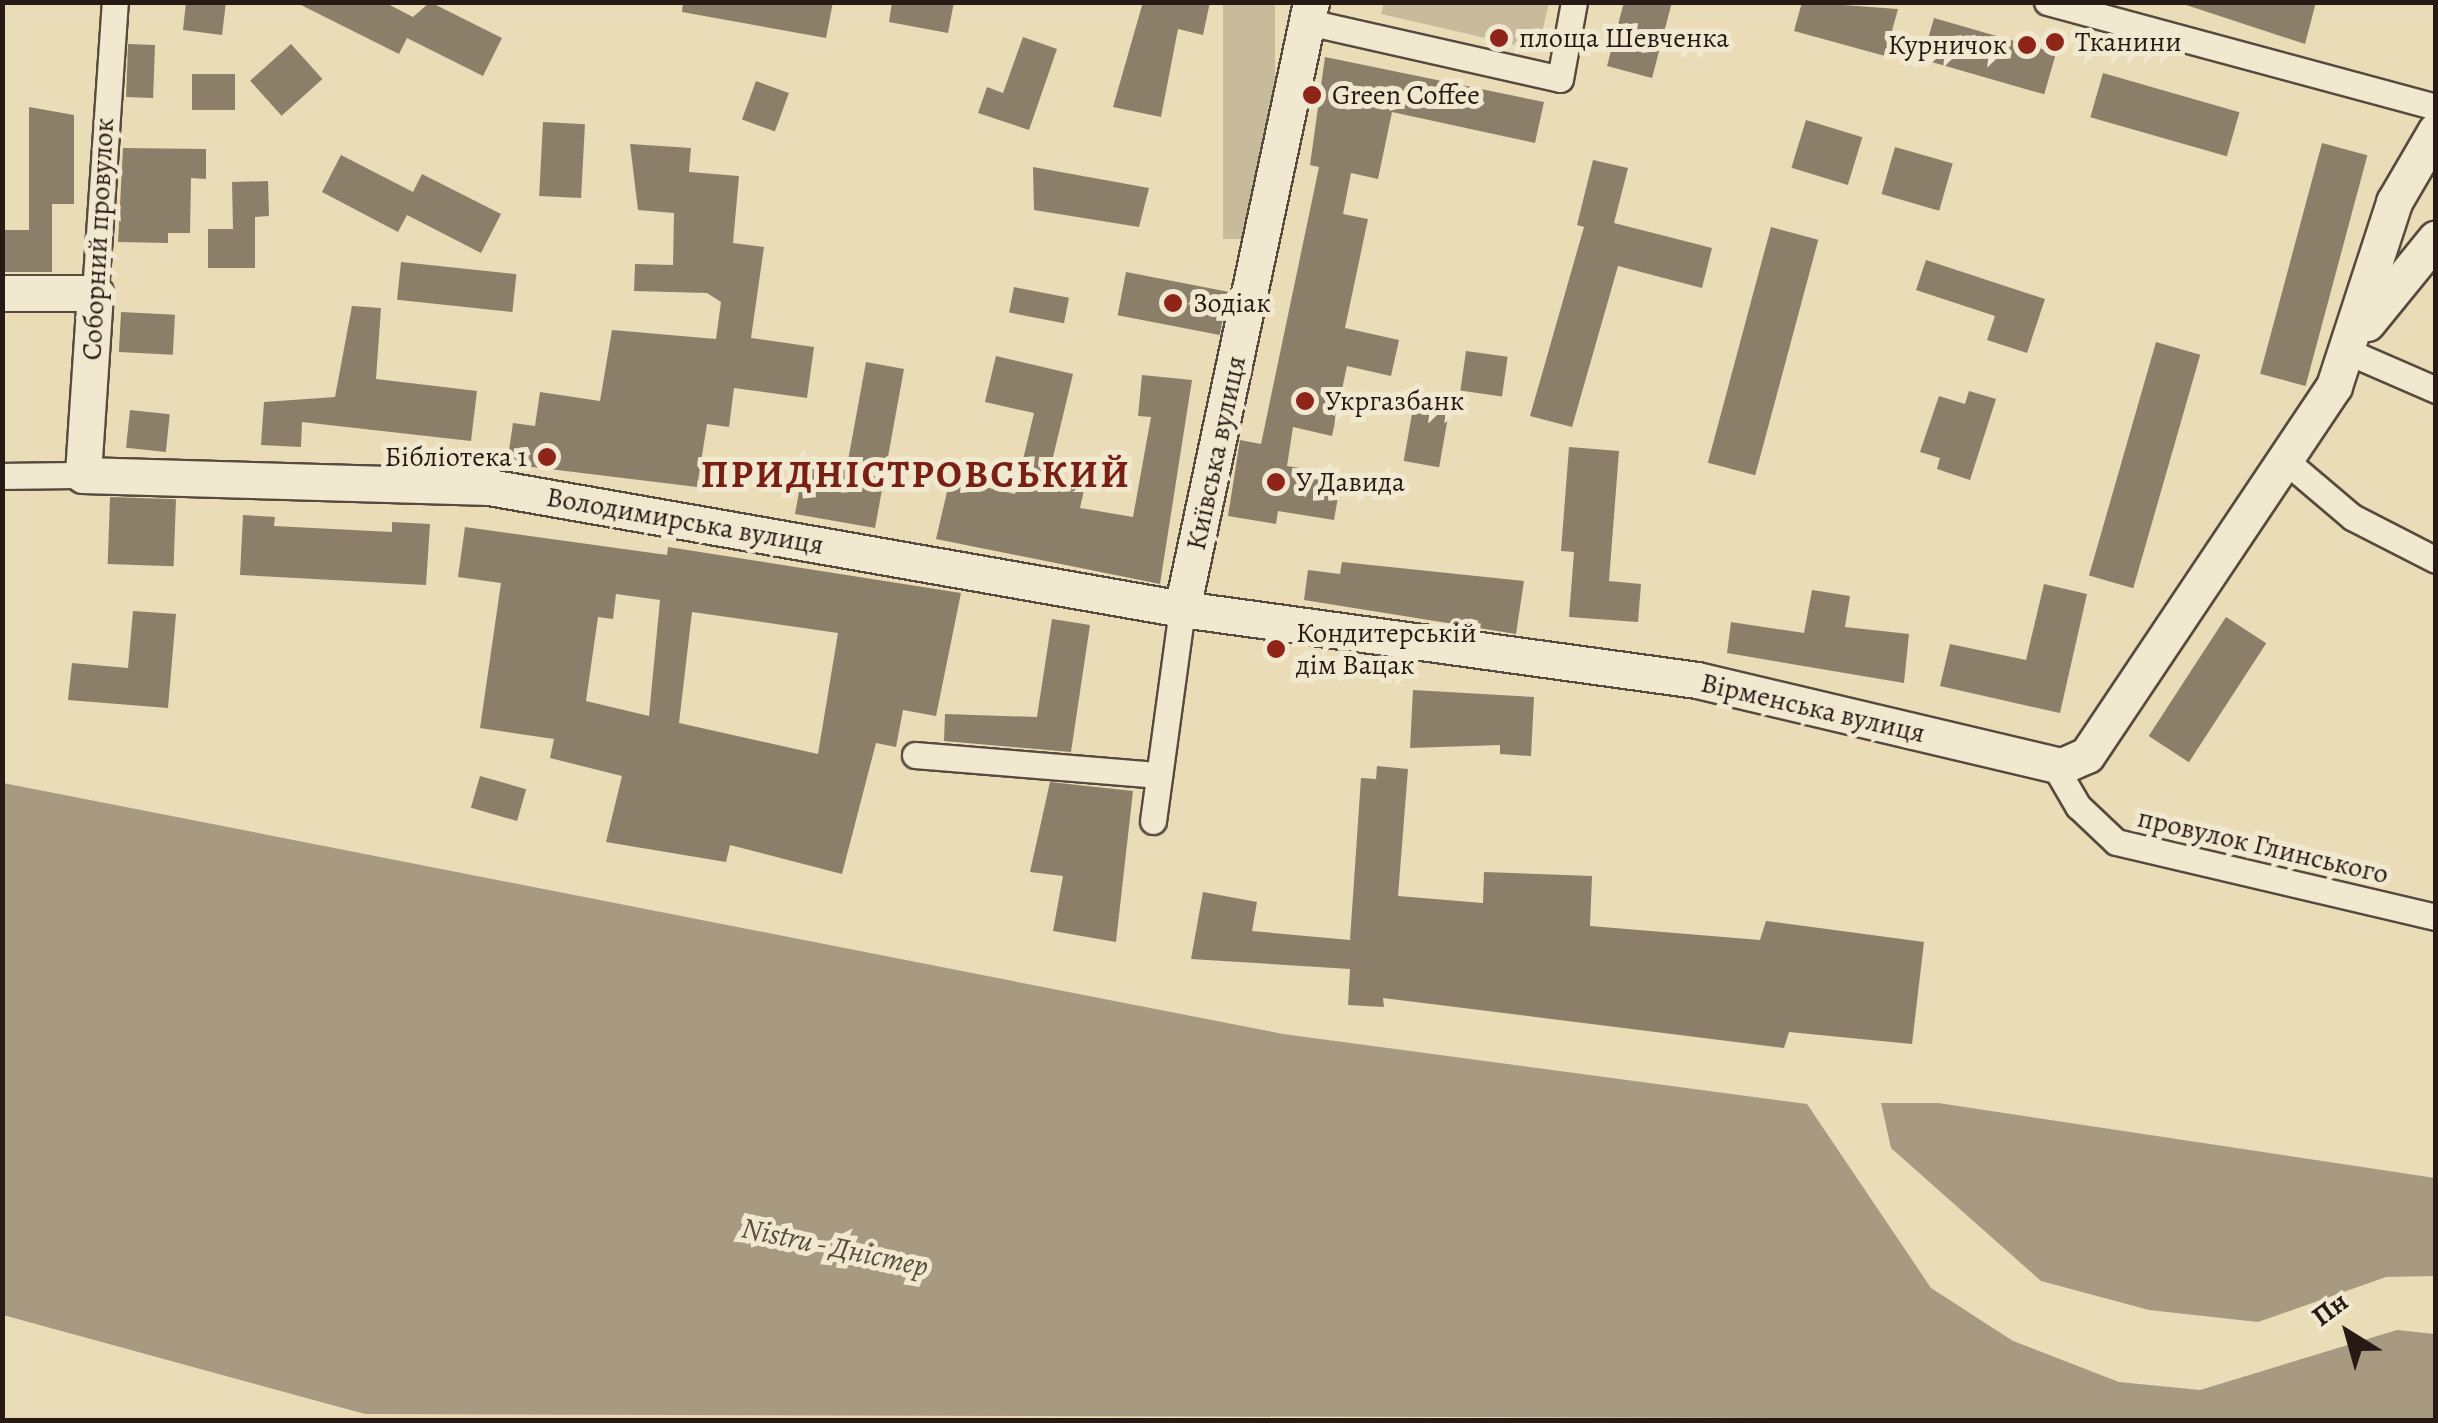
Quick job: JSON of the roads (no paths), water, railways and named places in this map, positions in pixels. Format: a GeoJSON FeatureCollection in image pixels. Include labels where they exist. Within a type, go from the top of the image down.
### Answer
{"type":"FeatureCollection","features":[{"type":"Feature","properties":{"kind":"main road","name":"Київська вулиця"},"geometry":{"type":"LineString","coordinates":[[1182,609],[1309,12]]}},
{"type":"Feature","properties":{"kind":"main road"},"geometry":{"type":"LineString","coordinates":[[2354,344],[2394,202],[2436,130]]}},
{"type":"Feature","properties":{"kind":"main road"},"geometry":{"type":"LineString","coordinates":[[2054,765],[2087,755],[2286,462],[2354,344],[2436,238]]}},
{"type":"Feature","properties":{"kind":"main road"},"geometry":{"type":"LineString","coordinates":[[2,294],[95,294]]}},
{"type":"Feature","properties":{"kind":"main road","name":"Соборний провулок"},"geometry":{"type":"LineString","coordinates":[[83,475],[95,294]]}},
{"type":"Feature","properties":{"kind":"main road","name":"Володимирська вулиця"},"geometry":{"type":"LineString","coordinates":[[83,475],[489,487],[1182,609]]}},
{"type":"Feature","properties":{"kind":"main road","name":"Вірменська вулиця"},"geometry":{"type":"LineString","coordinates":[[1182,609],[1697,680],[2054,765]]}},
{"type":"Feature","properties":{"kind":"street","name":"Соборний провулок"},"geometry":{"type":"LineString","coordinates":[[95,294],[115,2]]}},
{"type":"Feature","properties":{"kind":"street"},"geometry":{"type":"LineString","coordinates":[[1309,12],[1560,79],[1574,2]]}},
{"type":"Feature","properties":{"kind":"street"},"geometry":{"type":"LineString","coordinates":[[2047,2],[2436,107]]}},
{"type":"Feature","properties":{"kind":"street"},"geometry":{"type":"LineString","coordinates":[[2354,344],[2436,390]]}},
{"type":"Feature","properties":{"kind":"street"},"geometry":{"type":"LineString","coordinates":[[2286,462],[2352,518],[2436,560]]}},
{"type":"Feature","properties":{"kind":"street","name":"Володимирська вулиця"},"geometry":{"type":"LineString","coordinates":[[2,476],[83,475]]}},
{"type":"Feature","properties":{"kind":"street"},"geometry":{"type":"LineString","coordinates":[[1153,821],[1182,609]]}},
{"type":"Feature","properties":{"kind":"street"},"geometry":{"type":"LineString","coordinates":[[915,755],[1159,775]]}},
{"type":"Feature","properties":{"kind":"street","name":"провулок Глинського"},"geometry":{"type":"LineString","coordinates":[[2054,765],[2078,806],[2116,842],[2436,917]]}},
{"type":"Feature","properties":{"kind":"water","name":"Nistru - Дністер"},"geometry":{"type":"Polygon","coordinates":[[[3,783],[1283,1034],[1807,1104],[1931,1288],[2013,1341],[2119,1382],[2200,1390],[2397,1330],[2435,1334],[2435,1420],[365,1414],[3,1315],[3,783]]]}},
{"type":"Feature","properties":{"kind":"water"},"geometry":{"type":"Polygon","coordinates":[[[1881,1103],[1938,1103],[2435,1178],[2435,1276],[2386,1277],[2258,1322],[2149,1310],[2041,1281],[1891,1148],[1881,1103]]]}},
{"type":"Feature","properties":{"kind":"place","name":"площа Шевченка"},"geometry":{"type":"Point","coordinates":[1499,38]}},
{"type":"Feature","properties":{"kind":"place","name":"Тканини"},"geometry":{"type":"Point","coordinates":[2055,42]}},
{"type":"Feature","properties":{"kind":"place","name":"Курничок"},"geometry":{"type":"Point","coordinates":[2027,45]}},
{"type":"Feature","properties":{"kind":"place","name":"Green Coffee"},"geometry":{"type":"Point","coordinates":[1312,95]}},
{"type":"Feature","properties":{"kind":"place","name":"Зодіак"},"geometry":{"type":"Point","coordinates":[1173,303]}},
{"type":"Feature","properties":{"kind":"place","name":"Укргазбанк"},"geometry":{"type":"Point","coordinates":[1305,401]}},
{"type":"Feature","properties":{"kind":"place","name":"Бібліотека 1"},"geometry":{"type":"Point","coordinates":[547,457]}},
{"type":"Feature","properties":{"kind":"place","name":"У Давида"},"geometry":{"type":"Point","coordinates":[1276,482]}},
{"type":"Feature","properties":{"kind":"place","name":"Кондитерській дім Вацак"},"geometry":{"type":"Point","coordinates":[1276,649]}},
{"type":"Feature","properties":{"kind":"district","name":"ПРИДНІСТРОВСЬКИЙ"},"geometry":{"type":"Point","coordinates":[916,475]}}]}
